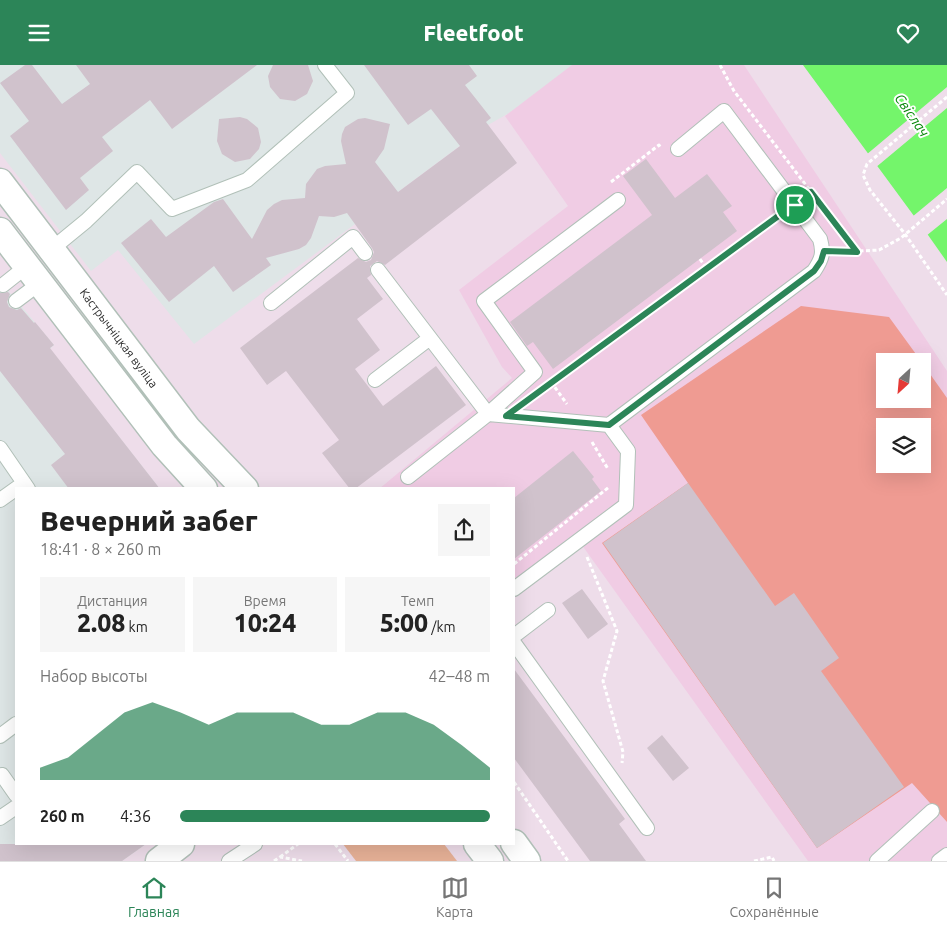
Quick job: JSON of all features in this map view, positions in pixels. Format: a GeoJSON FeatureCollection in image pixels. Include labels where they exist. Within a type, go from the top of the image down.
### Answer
{"type":"FeatureCollection","features":[{"type":"Feature","properties":{"kind":"street","name":"Кастрычніцкая вуліца"},"geometry":{"type":"LineString","coordinates":[[0,182],[40,263],[164,445],[202,487]]}},
{"type":"Feature","properties":{"kind":"street","name":"Кастрычніцкая вуліца"},"geometry":{"type":"LineString","coordinates":[[0,231],[40,263],[188,429],[243,487]]}},
{"type":"Feature","properties":{"kind":"street"},"geometry":{"type":"LineString","coordinates":[[515,844],[527,861]]}},
{"type":"Feature","properties":{"kind":"street"},"geometry":{"type":"LineString","coordinates":[[478,845],[490,861]]}},
{"type":"Feature","properties":{"kind":"lane"},"geometry":{"type":"LineString","coordinates":[[3,285],[40,263],[137,172],[172,209],[247,180],[347,93],[325,65]]}},
{"type":"Feature","properties":{"kind":"lane"},"geometry":{"type":"LineString","coordinates":[[378,270],[488,414],[609,425],[814,271],[821,261],[824,251],[820,239],[724,111],[678,149]]}},
{"type":"Feature","properties":{"kind":"lane"},"geometry":{"type":"LineString","coordinates":[[408,477],[488,414],[535,372],[484,301],[618,200]]}},
{"type":"Feature","properties":{"kind":"lane"},"geometry":{"type":"LineString","coordinates":[[271,303],[352,237],[365,253]]}},
{"type":"Feature","properties":{"kind":"lane"},"geometry":{"type":"LineString","coordinates":[[16,301],[40,263]]}},
{"type":"Feature","properties":{"kind":"lane"},"geometry":{"type":"LineString","coordinates":[[374,380],[430,338]]}},
{"type":"Feature","properties":{"kind":"lane"},"geometry":{"type":"LineString","coordinates":[[515,588],[626,505],[628,451],[609,425]]}},
{"type":"Feature","properties":{"kind":"lane"},"geometry":{"type":"LineString","coordinates":[[0,448],[26,486]]}},
{"type":"Feature","properties":{"kind":"lane"},"geometry":{"type":"LineString","coordinates":[[0,500],[15,492]]}},
{"type":"Feature","properties":{"kind":"lane"},"geometry":{"type":"LineString","coordinates":[[515,635],[548,610]]}},
{"type":"Feature","properties":{"kind":"lane"},"geometry":{"type":"LineString","coordinates":[[515,644],[647,828]]}},
{"type":"Feature","properties":{"kind":"lane"},"geometry":{"type":"LineString","coordinates":[[0,735],[15,725]]}},
{"type":"Feature","properties":{"kind":"lane"},"geometry":{"type":"LineString","coordinates":[[1,774],[15,794]]}},
{"type":"Feature","properties":{"kind":"lane"},"geometry":{"type":"LineString","coordinates":[[0,818],[15,808]]}},
{"type":"Feature","properties":{"kind":"lane"},"geometry":{"type":"LineString","coordinates":[[878,861],[932,811]]}},
{"type":"Feature","properties":{"kind":"lane"},"geometry":{"type":"LineString","coordinates":[[229,861],[253,845]]}},
{"type":"Feature","properties":{"kind":"lane"},"geometry":{"type":"LineString","coordinates":[[940,861],[947,855]]}},
{"type":"Feature","properties":{"kind":"path"},"geometry":{"type":"LineString","coordinates":[[720,65],[734,91],[857,252]]}},
{"type":"Feature","properties":{"kind":"path"},"geometry":{"type":"LineString","coordinates":[[947,97],[867,164],[864,175],[865,182],[905,234],[947,295]]}},
{"type":"Feature","properties":{"kind":"path"},"geometry":{"type":"LineString","coordinates":[[618,200],[607,185],[659,145],[667,157],[678,149]]}},
{"type":"Feature","properties":{"kind":"path"},"geometry":{"type":"LineString","coordinates":[[544,388],[811,192]]}},
{"type":"Feature","properties":{"kind":"path"},"geometry":{"type":"LineString","coordinates":[[824,251],[857,252],[879,250],[905,234],[947,199]]}},
{"type":"Feature","properties":{"kind":"path"},"geometry":{"type":"LineString","coordinates":[[700,259],[707,269]]}},
{"type":"Feature","properties":{"kind":"path"},"geometry":{"type":"LineString","coordinates":[[551,382],[581,423],[611,473]]}},
{"type":"Feature","properties":{"kind":"path"},"geometry":{"type":"LineString","coordinates":[[515,563],[616,481]]}},
{"type":"Feature","properties":{"kind":"path"},"geometry":{"type":"LineString","coordinates":[[579,541],[594,570],[616,631],[603,681],[623,752],[619,789]]}},
{"type":"Feature","properties":{"kind":"path"},"geometry":{"type":"LineString","coordinates":[[515,783],[568,861]]}},
{"type":"Feature","properties":{"kind":"path"},"geometry":{"type":"LineString","coordinates":[[274,861],[297,845]]}},
{"type":"Feature","properties":{"kind":"path"},"geometry":{"type":"LineString","coordinates":[[336,845],[348,861]]}},
{"type":"Feature","properties":{"kind":"path"},"geometry":{"type":"LineString","coordinates":[[280,857],[302,861]]}},
{"type":"Feature","properties":{"kind":"path"},"geometry":{"type":"LineString","coordinates":[[754,861],[772,857],[774,861]]}},
{"type":"Feature","properties":{"kind":"shaded area"},"geometry":{"type":"Polygon","coordinates":[[[0,65],[573,65],[516,109],[488,125],[194,344],[118,250],[91,271],[0,153],[0,65]]]}},
{"type":"Feature","properties":{"kind":"shaded area"},"geometry":{"type":"Polygon","coordinates":[[[572,65],[744,65],[947,371],[947,861],[808,861],[579,541],[515,589],[515,487],[381,487],[512,378],[502,367],[459,290],[568,206],[505,116],[572,65]]]}},
{"type":"Feature","properties":{"kind":"shaded area"},"geometry":{"type":"Polygon","coordinates":[[[0,281],[54,345],[50,349],[158,487],[15,487],[15,845],[145,845],[122,861],[0,861],[0,281]]]}},
{"type":"Feature","properties":{"kind":"shaded area"},"geometry":{"type":"Polygon","coordinates":[[[801,306],[889,317],[915,353],[876,353],[876,408],[931,408],[931,375],[947,398],[947,822],[912,783],[817,848],[602,543],[688,483],[641,415],[801,306]]]}},
{"type":"Feature","properties":{"kind":"shaded area"},"geometry":{"type":"Polygon","coordinates":[[[344,845],[445,845],[457,861],[356,861],[344,845]]]}},
{"type":"Feature","properties":{"kind":"water","name":"Свіслач"},"geometry":{"type":"Polygon","coordinates":[[[803,65],[947,65],[947,262],[928,235],[803,65]]]}},
{"type":"Feature","properties":{"kind":"pier"},"geometry":{"type":"Polygon","coordinates":[[[947,87],[947,108],[875,168],[866,155],[947,87]]]}},
{"type":"Feature","properties":{"kind":"pier"},"geometry":{"type":"Polygon","coordinates":[[[947,188],[947,219],[926,236],[912,217],[947,188]]]}},
{"type":"Feature","properties":{"kind":"building"},"geometry":{"type":"Polygon","coordinates":[[[25,65],[32,65],[62,104],[90,84],[76,65],[257,65],[172,129],[150,100],[102,137],[113,151],[80,178],[89,190],[66,210],[10,136],[29,121],[0,83],[25,65]]]}},
{"type":"Feature","properties":{"kind":"building"},"geometry":{"type":"Polygon","coordinates":[[[273,65],[308,65],[313,81],[307,94],[295,101],[280,99],[270,87],[268,76],[273,65]]]}},
{"type":"Feature","properties":{"kind":"building"},"geometry":{"type":"Polygon","coordinates":[[[364,65],[469,65],[477,76],[465,85],[491,118],[486,122],[517,163],[385,265],[377,261],[370,266],[371,275],[367,278],[383,299],[357,319],[380,350],[355,369],[383,406],[436,366],[466,405],[358,487],[348,487],[322,453],[339,440],[286,371],[267,385],[240,348],[358,258],[366,262],[371,260],[374,252],[372,248],[347,213],[334,217],[319,216],[311,238],[306,245],[299,249],[266,258],[271,265],[233,292],[214,266],[169,302],[121,243],[151,219],[166,237],[214,202],[223,199],[252,239],[267,210],[274,204],[282,200],[305,198],[306,184],[317,169],[325,166],[346,164],[341,141],[342,134],[345,127],[358,119],[365,118],[390,124],[384,149],[375,162],[398,192],[460,146],[431,109],[408,125],[364,65]]]}},
{"type":"Feature","properties":{"kind":"building"},"geometry":{"type":"Polygon","coordinates":[[[240,117],[247,119],[258,128],[261,142],[259,149],[250,159],[235,162],[222,154],[217,141],[219,119],[240,117]]]}},
{"type":"Feature","properties":{"kind":"building"},"geometry":{"type":"Polygon","coordinates":[[[646,159],[675,198],[707,174],[732,206],[723,212],[737,231],[553,369],[533,342],[527,346],[510,322],[652,215],[623,176],[646,159]]]}},
{"type":"Feature","properties":{"kind":"building"},"geometry":{"type":"Polygon","coordinates":[[[8,292],[10,294],[7,302],[9,307],[17,310],[21,308],[54,345],[50,348],[158,487],[68,487],[51,465],[65,454],[0,371],[0,293],[8,292]]]}},
{"type":"Feature","properties":{"kind":"building"},"geometry":{"type":"Polygon","coordinates":[[[573,451],[594,477],[592,479],[601,491],[515,558],[515,497],[573,451]]]}},
{"type":"Feature","properties":{"kind":"building"},"geometry":{"type":"Polygon","coordinates":[[[688,483],[775,606],[794,593],[839,658],[821,671],[904,787],[817,848],[603,543],[688,483]]]}},
{"type":"Feature","properties":{"kind":"building"},"geometry":{"type":"Polygon","coordinates":[[[582,589],[608,624],[588,639],[562,603],[582,589]]]}},
{"type":"Feature","properties":{"kind":"building"},"geometry":{"type":"Polygon","coordinates":[[[515,670],[625,819],[619,824],[646,861],[590,861],[515,759],[515,670]]]}},
{"type":"Feature","properties":{"kind":"building"},"geometry":{"type":"Polygon","coordinates":[[[662,735],[689,768],[673,781],[647,748],[662,735]]]}},
{"type":"Feature","properties":{"kind":"building"},"geometry":{"type":"Polygon","coordinates":[[[0,844],[145,845],[122,861],[0,861],[0,844]]]}},
{"type":"Feature","properties":{"kind":"route"},"geometry":{"type":"LineString","coordinates":[[811,192],[857,252],[824,251],[821,261],[814,271],[609,425],[506,416],[707,269],[795,205],[811,192]]}}]}
